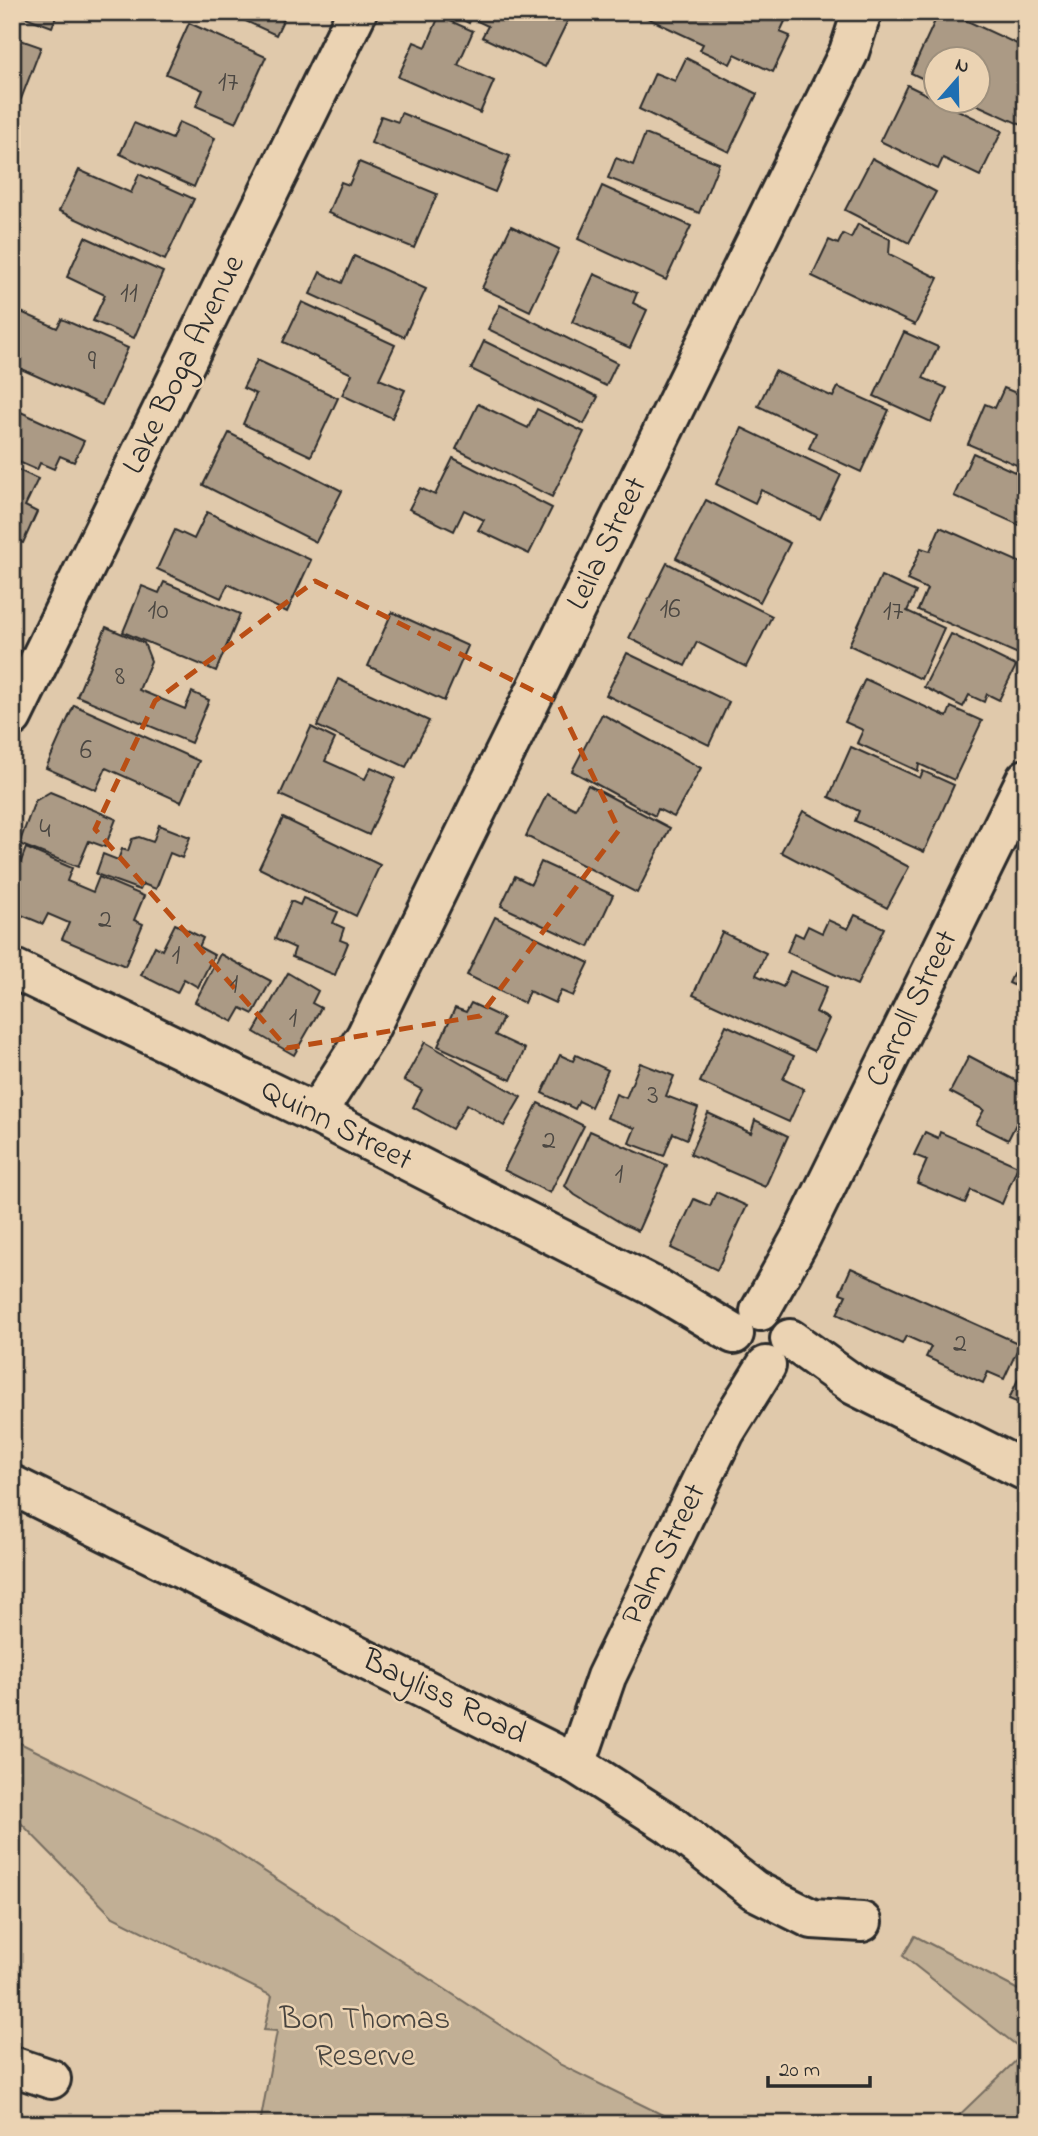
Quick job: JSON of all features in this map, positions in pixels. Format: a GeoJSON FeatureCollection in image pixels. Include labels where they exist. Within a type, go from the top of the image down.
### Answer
{"type":"FeatureCollection","features":[{"type":"Feature","properties":{"kind":"street","name":"Lake Boga Avenue"},"geometry":{"type":"LineString","coordinates":[[12,717],[357,12]]}},
{"type":"Feature","properties":{"kind":"street","name":"Leila Street"},"geometry":{"type":"LineString","coordinates":[[849,52],[862,12]]}},
{"type":"Feature","properties":{"kind":"street","name":"Leila Street"},"geometry":{"type":"LineString","coordinates":[[326,1120],[849,52],[876,12]]}},
{"type":"Feature","properties":{"kind":"street","name":"Carroll Street"},"geometry":{"type":"LineString","coordinates":[[763,1338],[800,1239],[1026,779]]}},
{"type":"Feature","properties":{"kind":"street","name":"Quinn Street"},"geometry":{"type":"LineString","coordinates":[[12,968],[326,1120],[1026,1471]]}},
{"type":"Feature","properties":{"kind":"street","name":"Palm Street"},"geometry":{"type":"LineString","coordinates":[[564,1758],[572,1722],[606,1677],[724,1432],[763,1338]]}},
{"type":"Feature","properties":{"kind":"street","name":"Bayliss Road"},"geometry":{"type":"LineString","coordinates":[[12,1485],[564,1758],[668,1823],[754,1890],[812,1920],[862,1922]]}},
{"type":"Feature","properties":{"kind":"street"},"geometry":{"type":"LineString","coordinates":[[12,2066],[51,2079]]}},
{"type":"Feature","properties":{"kind":"path"},"geometry":{"type":"LineString","coordinates":[[99,2119],[105,2124]]}},
{"type":"Feature","properties":{"kind":"highlighted area"},"geometry":{"type":"Polygon","coordinates":[[[315,581],[558,703],[619,830],[480,1016],[287,1048],[95,829],[155,701],[315,581]]]}},
{"type":"Feature","properties":{"kind":"green space","name":"Bon Thomas Reserve"},"geometry":{"type":"Polygon","coordinates":[[[12,1739],[218,1841],[561,2065],[681,2124],[260,2124],[277,2031],[264,2030],[272,1996],[113,1917],[12,1814],[12,1739]]]}},
{"type":"Feature","properties":{"kind":"green space"},"geometry":{"type":"Polygon","coordinates":[[[915,1936],[1026,1994],[1026,2124],[950,2124],[1025,2052],[903,1956],[915,1936]]]}},
{"type":"Feature","properties":{"kind":"building"},"geometry":{"type":"Polygon","coordinates":[[[12,12],[58,12],[52,27],[12,12]]]}},
{"type":"Feature","properties":{"kind":"building"},"geometry":{"type":"Polygon","coordinates":[[[226,12],[287,12],[276,35],[226,12]]]}},
{"type":"Feature","properties":{"kind":"building"},"geometry":{"type":"Polygon","coordinates":[[[447,12],[572,12],[545,67],[482,37],[488,26],[471,18],[469,23],[447,12]]]}},
{"type":"Feature","properties":{"kind":"building"},"geometry":{"type":"Polygon","coordinates":[[[647,12],[781,12],[788,15],[780,32],[790,36],[773,72],[735,54],[730,64],[700,50],[703,44],[645,17],[647,12]]]}},
{"type":"Feature","properties":{"kind":"building"},"geometry":{"type":"Polygon","coordinates":[[[939,12],[948,12],[1026,48],[1026,127],[992,112],[992,46],[923,46],[939,12]]]}},
{"type":"Feature","properties":{"kind":"building"},"geometry":{"type":"Polygon","coordinates":[[[439,16],[473,31],[458,65],[494,81],[480,113],[398,77],[414,42],[426,47],[439,16]]]}},
{"type":"Feature","properties":{"kind":"building"},"geometry":{"type":"Polygon","coordinates":[[[189,23],[266,57],[236,123],[196,106],[203,90],[166,74],[189,23]]]}},
{"type":"Feature","properties":{"kind":"building"},"geometry":{"type":"Polygon","coordinates":[[[12,37],[41,47],[21,99],[12,96],[12,37]]]}},
{"type":"Feature","properties":{"kind":"building"},"geometry":{"type":"Polygon","coordinates":[[[922,49],[922,78],[911,73],[922,49]]]}},
{"type":"Feature","properties":{"kind":"building"},"geometry":{"type":"Polygon","coordinates":[[[686,58],[757,94],[729,152],[639,109],[655,73],[675,81],[686,58]]]}},
{"type":"Feature","properties":{"kind":"building"},"geometry":{"type":"Polygon","coordinates":[[[907,85],[922,92],[922,116],[970,116],[1002,131],[980,176],[943,158],[938,169],[880,141],[907,85]]]}},
{"type":"Feature","properties":{"kind":"building"},"geometry":{"type":"Polygon","coordinates":[[[401,113],[510,156],[495,192],[371,143],[381,116],[398,122],[401,113]]]}},
{"type":"Feature","properties":{"kind":"building"},"geometry":{"type":"Polygon","coordinates":[[[179,122],[215,138],[194,187],[120,154],[134,123],[172,139],[179,122]]]}},
{"type":"Feature","properties":{"kind":"building"},"geometry":{"type":"Polygon","coordinates":[[[645,134],[719,163],[699,213],[608,178],[616,158],[633,165],[645,134]]]}},
{"type":"Feature","properties":{"kind":"building"},"geometry":{"type":"Polygon","coordinates":[[[872,158],[936,192],[909,243],[845,210],[872,158]]]}},
{"type":"Feature","properties":{"kind":"building"},"geometry":{"type":"Polygon","coordinates":[[[359,162],[437,194],[414,248],[328,213],[341,182],[349,185],[359,162]]]}},
{"type":"Feature","properties":{"kind":"building"},"geometry":{"type":"Polygon","coordinates":[[[79,170],[131,193],[139,174],[194,199],[165,260],[59,211],[79,170]]]}},
{"type":"Feature","properties":{"kind":"building"},"geometry":{"type":"Polygon","coordinates":[[[602,186],[691,226],[666,280],[578,239],[602,186]]]}},
{"type":"Feature","properties":{"kind":"building"},"geometry":{"type":"Polygon","coordinates":[[[858,224],[890,239],[889,254],[938,278],[915,325],[812,276],[829,240],[838,244],[843,234],[851,238],[858,224]]]}},
{"type":"Feature","properties":{"kind":"building"},"geometry":{"type":"Polygon","coordinates":[[[511,226],[559,249],[530,311],[482,288],[511,226]]]}},
{"type":"Feature","properties":{"kind":"building"},"geometry":{"type":"Polygon","coordinates":[[[85,237],[163,272],[134,338],[93,321],[105,295],[67,277],[85,237]]]}},
{"type":"Feature","properties":{"kind":"building"},"geometry":{"type":"Polygon","coordinates":[[[354,256],[426,289],[404,337],[310,294],[320,272],[342,283],[354,256]]]}},
{"type":"Feature","properties":{"kind":"building"},"geometry":{"type":"Polygon","coordinates":[[[594,274],[637,293],[633,303],[647,310],[630,348],[572,322],[594,274]]]}},
{"type":"Feature","properties":{"kind":"building"},"geometry":{"type":"Polygon","coordinates":[[[302,302],[395,345],[379,379],[405,390],[392,418],[342,395],[352,374],[283,342],[302,302]]]}},
{"type":"Feature","properties":{"kind":"building"},"geometry":{"type":"Polygon","coordinates":[[[500,305],[617,363],[606,386],[488,329],[500,305]]]}},
{"type":"Feature","properties":{"kind":"building"},"geometry":{"type":"Polygon","coordinates":[[[12,308],[57,328],[62,319],[128,348],[102,405],[12,365],[12,308]]]}},
{"type":"Feature","properties":{"kind":"building"},"geometry":{"type":"Polygon","coordinates":[[[904,332],[938,347],[923,378],[947,388],[931,422],[874,396],[904,332]]]}},
{"type":"Feature","properties":{"kind":"building"},"geometry":{"type":"Polygon","coordinates":[[[484,341],[598,397],[584,424],[471,369],[484,341]]]}},
{"type":"Feature","properties":{"kind":"building"},"geometry":{"type":"Polygon","coordinates":[[[257,360],[338,398],[311,456],[243,424],[256,394],[243,388],[257,360]]]}},
{"type":"Feature","properties":{"kind":"building"},"geometry":{"type":"Polygon","coordinates":[[[775,371],[833,397],[838,387],[889,410],[861,472],[809,448],[816,433],[758,406],[775,371]]]}},
{"type":"Feature","properties":{"kind":"building"},"geometry":{"type":"Polygon","coordinates":[[[1004,388],[1026,397],[1026,469],[968,444],[985,404],[995,408],[1004,388]]]}},
{"type":"Feature","properties":{"kind":"building"},"geometry":{"type":"Polygon","coordinates":[[[478,404],[528,428],[537,409],[584,432],[552,497],[456,449],[478,404]]]}},
{"type":"Feature","properties":{"kind":"building"},"geometry":{"type":"Polygon","coordinates":[[[12,408],[84,441],[74,462],[60,456],[54,469],[40,463],[37,470],[12,459],[12,408]]]}},
{"type":"Feature","properties":{"kind":"building"},"geometry":{"type":"Polygon","coordinates":[[[742,428],[841,475],[820,519],[761,490],[755,503],[716,484],[742,428]]]}},
{"type":"Feature","properties":{"kind":"building"},"geometry":{"type":"Polygon","coordinates":[[[229,433],[342,491],[316,542],[203,485],[229,433]]]}},
{"type":"Feature","properties":{"kind":"building"},"geometry":{"type":"Polygon","coordinates":[[[973,453],[1026,477],[1026,528],[954,496],[973,453]]]}},
{"type":"Feature","properties":{"kind":"building"},"geometry":{"type":"Polygon","coordinates":[[[453,458],[552,508],[529,554],[478,530],[484,520],[464,510],[454,531],[409,509],[420,488],[435,495],[453,458]]]}},
{"type":"Feature","properties":{"kind":"building"},"geometry":{"type":"Polygon","coordinates":[[[12,467],[38,479],[25,506],[37,512],[23,543],[12,539],[12,467]]]}},
{"type":"Feature","properties":{"kind":"building"},"geometry":{"type":"Polygon","coordinates":[[[706,500],[790,543],[760,602],[676,558],[706,500]]]}},
{"type":"Feature","properties":{"kind":"building"},"geometry":{"type":"Polygon","coordinates":[[[207,512],[311,560],[287,612],[228,584],[221,598],[157,569],[175,530],[194,539],[207,512]]]}},
{"type":"Feature","properties":{"kind":"building"},"geometry":{"type":"Polygon","coordinates":[[[940,527],[1026,565],[1026,636],[1018,654],[918,610],[927,589],[907,580],[921,548],[930,551],[940,527]]]}},
{"type":"Feature","properties":{"kind":"building"},"geometry":{"type":"Polygon","coordinates":[[[667,563],[772,616],[746,667],[697,642],[685,666],[629,638],[667,563]]]}},
{"type":"Feature","properties":{"kind":"building"},"geometry":{"type":"Polygon","coordinates":[[[881,576],[916,592],[907,611],[944,628],[921,679],[849,645],[881,576]]]}},
{"type":"Feature","properties":{"kind":"building"},"geometry":{"type":"Polygon","coordinates":[[[164,582],[240,614],[216,671],[123,632],[142,586],[159,593],[164,582]]]}},
{"type":"Feature","properties":{"kind":"building"},"geometry":{"type":"Polygon","coordinates":[[[392,612],[468,646],[444,701],[368,666],[392,612]]]}},
{"type":"Feature","properties":{"kind":"building"},"geometry":{"type":"Polygon","coordinates":[[[106,627],[144,643],[151,661],[139,690],[185,709],[192,692],[209,700],[191,743],[77,696],[106,627]]]}},
{"type":"Feature","properties":{"kind":"building"},"geometry":{"type":"Polygon","coordinates":[[[951,634],[1016,666],[999,700],[987,694],[984,702],[969,695],[963,707],[924,687],[951,634]]]}},
{"type":"Feature","properties":{"kind":"building"},"geometry":{"type":"Polygon","coordinates":[[[627,653],[729,702],[709,745],[606,695],[627,653]]]}},
{"type":"Feature","properties":{"kind":"building"},"geometry":{"type":"Polygon","coordinates":[[[338,679],[429,721],[406,767],[317,726],[338,679]]]}},
{"type":"Feature","properties":{"kind":"building"},"geometry":{"type":"Polygon","coordinates":[[[865,679],[947,717],[951,707],[982,721],[954,780],[919,764],[918,771],[857,743],[863,730],[845,722],[865,679]]]}},
{"type":"Feature","properties":{"kind":"building"},"geometry":{"type":"Polygon","coordinates":[[[74,705],[199,761],[181,802],[106,768],[96,790],[46,768],[74,705]]]}},
{"type":"Feature","properties":{"kind":"building"},"geometry":{"type":"Polygon","coordinates":[[[602,714],[701,768],[674,817],[658,809],[655,816],[572,771],[602,714]]]}},
{"type":"Feature","properties":{"kind":"building"},"geometry":{"type":"Polygon","coordinates":[[[311,727],[335,739],[325,761],[365,779],[371,767],[395,778],[369,835],[280,795],[311,727]]]}},
{"type":"Feature","properties":{"kind":"building"},"geometry":{"type":"Polygon","coordinates":[[[851,747],[920,778],[923,771],[954,785],[924,852],[855,821],[859,811],[829,797],[851,747]]]}},
{"type":"Feature","properties":{"kind":"building"},"geometry":{"type":"Polygon","coordinates":[[[588,785],[670,828],[637,893],[526,836],[547,794],[575,809],[588,785]]]}},
{"type":"Feature","properties":{"kind":"building"},"geometry":{"type":"Polygon","coordinates":[[[50,792],[116,819],[105,847],[89,841],[78,867],[19,844],[35,801],[50,792]]]}},
{"type":"Feature","properties":{"kind":"building"},"geometry":{"type":"Polygon","coordinates":[[[803,811],[909,867],[887,908],[781,852],[803,811]]]}},
{"type":"Feature","properties":{"kind":"building"},"geometry":{"type":"Polygon","coordinates":[[[283,818],[380,865],[356,916],[259,868],[283,818]]]}},
{"type":"Feature","properties":{"kind":"building"},"geometry":{"type":"Polygon","coordinates":[[[159,825],[190,837],[182,858],[170,853],[156,889],[143,884],[140,890],[96,874],[103,854],[118,860],[122,849],[128,851],[132,839],[139,837],[153,842],[159,825]]]}},
{"type":"Feature","properties":{"kind":"building"},"geometry":{"type":"Polygon","coordinates":[[[26,848],[72,868],[67,881],[93,892],[99,877],[144,896],[134,920],[143,924],[125,966],[62,939],[69,923],[48,914],[43,924],[12,911],[12,861],[20,864],[26,848]]]}},
{"type":"Feature","properties":{"kind":"building"},"geometry":{"type":"Polygon","coordinates":[[[541,862],[613,895],[589,947],[501,906],[515,876],[531,884],[541,862]]]}},
{"type":"Feature","properties":{"kind":"building"},"geometry":{"type":"Polygon","coordinates":[[[303,898],[338,912],[333,923],[344,928],[340,940],[348,943],[335,975],[292,957],[295,948],[275,939],[291,901],[300,905],[303,898]]]}},
{"type":"Feature","properties":{"kind":"building"},"geometry":{"type":"Polygon","coordinates":[[[855,915],[884,928],[857,985],[787,952],[795,933],[803,937],[808,926],[822,933],[828,920],[848,929],[855,915]]]}},
{"type":"Feature","properties":{"kind":"building"},"geometry":{"type":"Polygon","coordinates":[[[495,917],[589,963],[573,996],[561,991],[555,1003],[529,991],[524,1003],[467,975],[495,917]]]}},
{"type":"Feature","properties":{"kind":"building"},"geometry":{"type":"Polygon","coordinates":[[[175,924],[203,938],[199,947],[214,955],[198,987],[184,979],[177,993],[141,975],[155,946],[162,950],[175,924]]]}},
{"type":"Feature","properties":{"kind":"building"},"geometry":{"type":"Polygon","coordinates":[[[722,932],[766,953],[756,975],[783,987],[790,971],[827,987],[816,1012],[829,1019],[814,1051],[693,995],[722,932]]]}},
{"type":"Feature","properties":{"kind":"building"},"geometry":{"type":"Polygon","coordinates":[[[1026,946],[1026,991],[1009,983],[1026,946]]]}},
{"type":"Feature","properties":{"kind":"building"},"geometry":{"type":"Polygon","coordinates":[[[220,954],[271,981],[253,1014],[241,1008],[233,1022],[195,1002],[220,954]]]}},
{"type":"Feature","properties":{"kind":"building"},"geometry":{"type":"Polygon","coordinates":[[[288,973],[318,991],[312,1003],[321,1008],[294,1055],[254,1032],[288,973]]]}},
{"type":"Feature","properties":{"kind":"building"},"geometry":{"type":"Polygon","coordinates":[[[471,1003],[503,1018],[495,1035],[525,1049],[511,1080],[438,1046],[455,1008],[466,1012],[471,1003]]]}},
{"type":"Feature","properties":{"kind":"building"},"geometry":{"type":"Polygon","coordinates":[[[726,1025],[794,1056],[783,1079],[804,1089],[789,1122],[700,1082],[726,1025]]]}},
{"type":"Feature","properties":{"kind":"building"},"geometry":{"type":"Polygon","coordinates":[[[425,1042],[521,1097],[504,1126],[467,1104],[452,1129],[413,1107],[422,1090],[404,1080],[425,1042]]]}},
{"type":"Feature","properties":{"kind":"building"},"geometry":{"type":"Polygon","coordinates":[[[560,1055],[573,1061],[576,1055],[608,1070],[591,1107],[579,1101],[575,1109],[542,1093],[560,1055]]]}},
{"type":"Feature","properties":{"kind":"building"},"geometry":{"type":"Polygon","coordinates":[[[969,1056],[1026,1086],[1026,1127],[1017,1122],[1008,1140],[976,1124],[984,1110],[950,1092],[969,1056]]]}},
{"type":"Feature","properties":{"kind":"building"},"geometry":{"type":"Polygon","coordinates":[[[640,1063],[674,1076],[666,1096],[698,1108],[687,1139],[673,1133],[664,1156],[629,1143],[635,1128],[607,1118],[616,1094],[626,1098],[640,1063]]]}},
{"type":"Feature","properties":{"kind":"building"},"geometry":{"type":"Polygon","coordinates":[[[538,1103],[584,1126],[550,1193],[504,1170],[538,1103]]]}},
{"type":"Feature","properties":{"kind":"building"},"geometry":{"type":"Polygon","coordinates":[[[708,1113],[751,1133],[755,1120],[788,1136],[765,1187],[690,1154],[708,1113]]]}},
{"type":"Feature","properties":{"kind":"building"},"geometry":{"type":"Polygon","coordinates":[[[590,1131],[667,1165],[638,1231],[575,1195],[565,1186],[590,1131]]]}},
{"type":"Feature","properties":{"kind":"building"},"geometry":{"type":"Polygon","coordinates":[[[925,1132],[938,1138],[940,1132],[1018,1166],[1002,1204],[971,1190],[965,1203],[917,1183],[927,1160],[914,1155],[925,1132]]]}},
{"type":"Feature","properties":{"kind":"building"},"geometry":{"type":"Polygon","coordinates":[[[716,1192],[747,1206],[717,1270],[671,1248],[694,1199],[710,1206],[716,1192]]]}},
{"type":"Feature","properties":{"kind":"building"},"geometry":{"type":"Polygon","coordinates":[[[851,1268],[1020,1344],[1004,1379],[988,1372],[983,1383],[926,1357],[931,1347],[906,1336],[902,1344],[837,1314],[846,1295],[840,1293],[851,1268]]]}},
{"type":"Feature","properties":{"kind":"building"},"geometry":{"type":"Polygon","coordinates":[[[1026,1362],[1026,1406],[1009,1399],[1026,1362]]]}}]}
